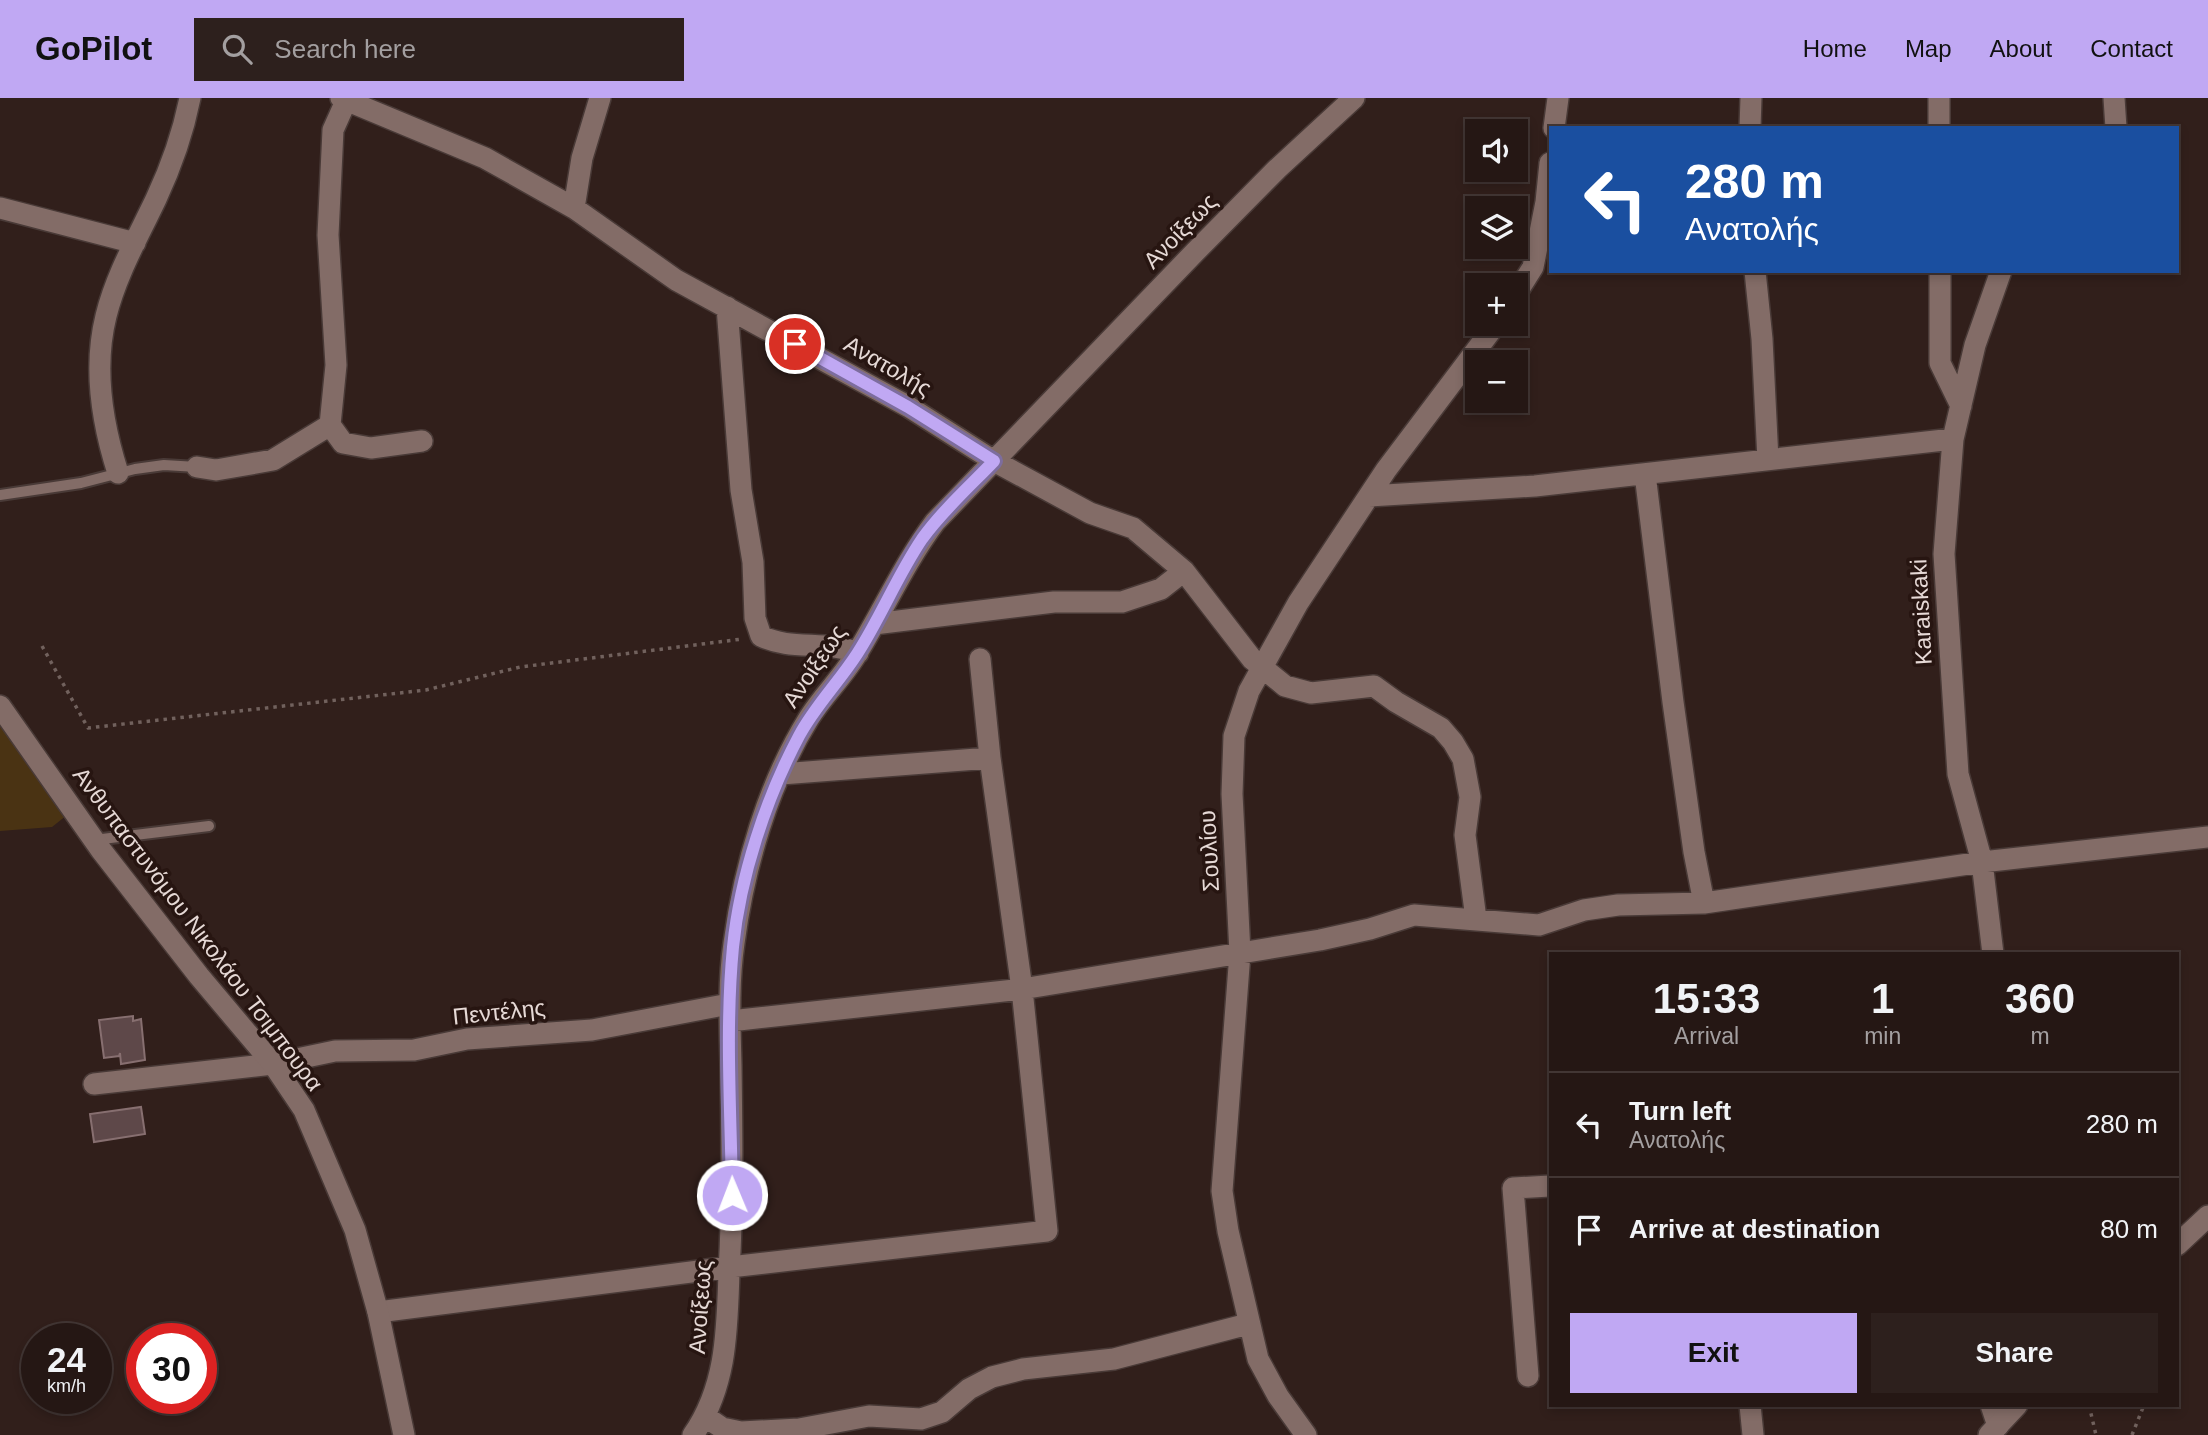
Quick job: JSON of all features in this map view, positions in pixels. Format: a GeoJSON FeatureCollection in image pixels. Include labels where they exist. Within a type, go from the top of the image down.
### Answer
{"type":"FeatureCollection","features":[{"type":"Feature","properties":{"kind":"street"},"geometry":{"type":"LineString","coordinates":[[118,473],[106,437],[100,357],[111,298],[170,168],[190,98]]}},
{"type":"Feature","properties":{"kind":"street"},"geometry":{"type":"LineString","coordinates":[[573,208],[582,158],[600,98]]}},
{"type":"Feature","properties":{"kind":"street","name":"Ανοίξεως"},"geometry":{"type":"LineString","coordinates":[[693,1435],[706,1417],[721,1372],[730,1266],[732,1195],[729,1013],[734,944],[740,906],[768,805],[781,774],[809,718],[858,653],[923,538],[1277,169],[1354,98]]}},
{"type":"Feature","properties":{"kind":"street"},"geometry":{"type":"LineString","coordinates":[[1554,126],[1558,98]]}},
{"type":"Feature","properties":{"kind":"street"},"geometry":{"type":"LineString","coordinates":[[1751,98],[1751,126]]}},
{"type":"Feature","properties":{"kind":"street"},"geometry":{"type":"LineString","coordinates":[[1939,98],[1939,126]]}},
{"type":"Feature","properties":{"kind":"street"},"geometry":{"type":"LineString","coordinates":[[2114,98],[2116,126]]}},
{"type":"Feature","properties":{"kind":"street"},"geometry":{"type":"LineString","coordinates":[[343,99],[333,130],[328,222],[336,365],[330,425],[343,443],[371,448],[422,440]]}},
{"type":"Feature","properties":{"kind":"street","name":"Ανατολής"},"geometry":{"type":"LineString","coordinates":[[343,99],[485,158],[573,208],[676,280],[908,407],[994,461],[1090,513],[1133,528],[1184,571],[1260,668],[1284,686],[1301,692],[1374,686],[1447,734],[1463,759],[1470,790],[1465,835],[1476,919]]}},
{"type":"Feature","properties":{"kind":"street"},"geometry":{"type":"LineString","coordinates":[[1528,276],[1534,267],[1549,170]]}},
{"type":"Feature","properties":{"kind":"street"},"geometry":{"type":"LineString","coordinates":[[0,208],[135,243]]}},
{"type":"Feature","properties":{"kind":"street"},"geometry":{"type":"LineString","coordinates":[[1755,273],[1762,339],[1768,460]]}},
{"type":"Feature","properties":{"kind":"street"},"geometry":{"type":"LineString","coordinates":[[1940,273],[1940,363],[1961,406]]}},
{"type":"Feature","properties":{"kind":"street","name":"Karaiskaki"},"geometry":{"type":"LineString","coordinates":[[1993,952],[1982,862],[1961,792],[1955,744],[1944,554],[1953,439],[1978,334],[2000,273]]}},
{"type":"Feature","properties":{"kind":"street"},"geometry":{"type":"LineString","coordinates":[[727,307],[741,490],[753,562],[755,618],[761,636],[775,643],[830,645],[858,653]]}},
{"type":"Feature","properties":{"kind":"street","name":"Σουλίου"},"geometry":{"type":"LineString","coordinates":[[1306,1435],[1268,1380],[1248,1324],[1222,1191],[1240,953],[1233,747],[1242,707],[1260,668],[1298,603],[1369,496],[1487,336]]}},
{"type":"Feature","properties":{"kind":"street"},"geometry":{"type":"LineString","coordinates":[[197,467],[216,470],[273,460],[330,425]]}},
{"type":"Feature","properties":{"kind":"street"},"geometry":{"type":"LineString","coordinates":[[1369,496],[1522,487],[1953,439]]}},
{"type":"Feature","properties":{"kind":"street"},"geometry":{"type":"LineString","coordinates":[[1645,474],[1673,702],[1704,903]]}},
{"type":"Feature","properties":{"kind":"street"},"geometry":{"type":"LineString","coordinates":[[874,624],[1054,602],[1122,601],[1161,589],[1184,571]]}},
{"type":"Feature","properties":{"kind":"street"},"geometry":{"type":"LineString","coordinates":[[378,1312],[730,1266],[1047,1231],[1022,989],[990,758],[981,659]]}},
{"type":"Feature","properties":{"kind":"street","name":"Ανθυπαστυνόμου Νικολάου Τσιμπουρα"},"geometry":{"type":"LineString","coordinates":[[0,706],[94,840],[199,976],[273,1064],[304,1110],[355,1230],[378,1312],[404,1435]]}},
{"type":"Feature","properties":{"kind":"street"},"geometry":{"type":"LineString","coordinates":[[781,774],[990,758]]}},
{"type":"Feature","properties":{"kind":"street","name":"Πεντέλης"},"geometry":{"type":"LineString","coordinates":[[94,1084],[273,1064],[335,1051],[414,1050],[467,1039],[592,1030],[729,1013],[1022,989],[1370,929],[1414,915],[1539,925],[1584,910],[1618,905],[1704,903],[1982,862],[2208,837]]}},
{"type":"Feature","properties":{"kind":"street"},"geometry":{"type":"LineString","coordinates":[[1528,1376],[1513,1188],[1549,1186]]}},
{"type":"Feature","properties":{"kind":"street"},"geometry":{"type":"LineString","coordinates":[[2179,1243],[2208,1216]]}},
{"type":"Feature","properties":{"kind":"street"},"geometry":{"type":"LineString","coordinates":[[706,1417],[722,1428],[741,1432],[799,1429],[869,1416],[921,1419],[942,1412],[969,1390],[1000,1375],[1114,1359],[1248,1324]]}},
{"type":"Feature","properties":{"kind":"street"},"geometry":{"type":"LineString","coordinates":[[1750,1407],[1753,1435]]}},
{"type":"Feature","properties":{"kind":"street"},"geometry":{"type":"LineString","coordinates":[[1991,1407],[1994,1430]]}},
{"type":"Feature","properties":{"kind":"street"},"geometry":{"type":"LineString","coordinates":[[1994,1430],[2015,1407]]}},
{"type":"Feature","properties":{"kind":"lane"},"geometry":{"type":"LineString","coordinates":[[0,495],[80,483],[164,465],[197,467]]}},
{"type":"Feature","properties":{"kind":"lane"},"geometry":{"type":"LineString","coordinates":[[94,840],[209,826]]}},
{"type":"Feature","properties":{"kind":"path"},"geometry":{"type":"LineString","coordinates":[[42,646],[89,728],[426,690],[520,667],[761,636]]}},
{"type":"Feature","properties":{"kind":"path"},"geometry":{"type":"LineString","coordinates":[[2089,1407],[2096,1435]]}},
{"type":"Feature","properties":{"kind":"path"},"geometry":{"type":"LineString","coordinates":[[2132,1435],[2143,1407]]}},
{"type":"Feature","properties":{"kind":"shaded area"},"geometry":{"type":"Polygon","coordinates":[[[0,715],[67,815],[52,827],[0,831],[0,715]]]}},
{"type":"Feature","properties":{"kind":"building"},"geometry":{"type":"Polygon","coordinates":[[[133,1016],[133,1021],[141,1019],[145,1060],[121,1064],[120,1053],[119,1056],[104,1058],[99,1020],[133,1016]]]}},
{"type":"Feature","properties":{"kind":"building"},"geometry":{"type":"Polygon","coordinates":[[[141,1107],[145,1134],[94,1142],[90,1114],[141,1107]]]}},
{"type":"Feature","properties":{"kind":"route"},"geometry":{"type":"LineString","coordinates":[[732,1195],[729,1004],[734,944],[740,906],[768,805],[809,718],[858,653],[916,548],[935,522],[994,461],[908,407],[795,344]]}}]}
